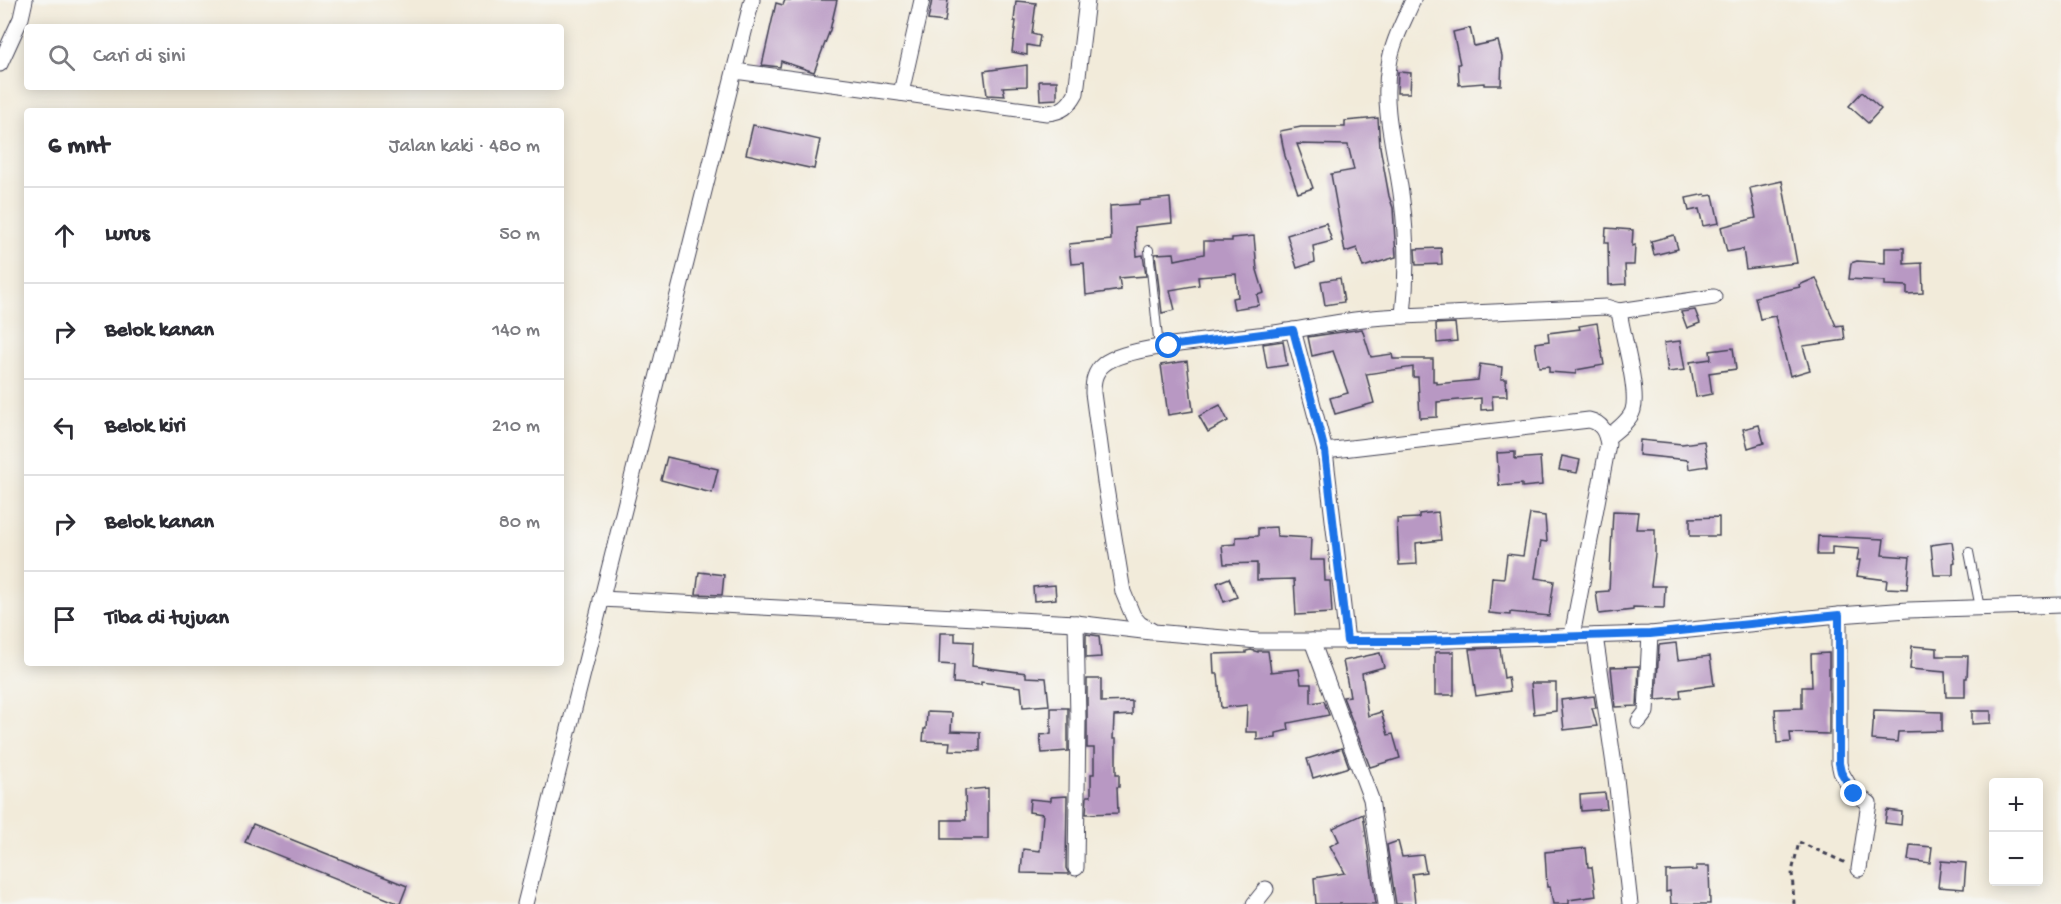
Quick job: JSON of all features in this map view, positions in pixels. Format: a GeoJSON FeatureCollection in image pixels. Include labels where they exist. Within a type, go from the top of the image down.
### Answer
{"type":"FeatureCollection","features":[{"type":"Feature","properties":{"kind":"street"},"geometry":{"type":"LineString","coordinates":[[0,64],[21,18],[25,0]]}},
{"type":"Feature","properties":{"kind":"street"},"geometry":{"type":"LineString","coordinates":[[525,904],[752,0]]}},
{"type":"Feature","properties":{"kind":"street"},"geometry":{"type":"LineString","coordinates":[[901,93],[922,0]]}},
{"type":"Feature","properties":{"kind":"street"},"geometry":{"type":"LineString","coordinates":[[735,71],[1047,113],[1058,112],[1069,106],[1076,93],[1087,0]]}},
{"type":"Feature","properties":{"kind":"street"},"geometry":{"type":"LineString","coordinates":[[1403,316],[1406,256],[1402,201],[1390,135],[1387,80],[1393,48],[1413,0]]}},
{"type":"Feature","properties":{"kind":"street"},"geometry":{"type":"LineString","coordinates":[[1154,632],[1140,624],[1133,616],[1124,592],[1105,482],[1093,382],[1096,372],[1104,364],[1138,352],[1293,330],[1343,320],[1606,307],[1619,311],[1714,297]]}},
{"type":"Feature","properties":{"kind":"street"},"geometry":{"type":"LineString","coordinates":[[1607,438],[1624,424],[1633,411],[1634,396],[1619,311]]}},
{"type":"Feature","properties":{"kind":"street"},"geometry":{"type":"LineString","coordinates":[[1293,330],[1325,451],[1347,641]]}},
{"type":"Feature","properties":{"kind":"street"},"geometry":{"type":"LineString","coordinates":[[1325,451],[1589,420],[1600,426],[1607,438],[1606,459],[1572,636]]}},
{"type":"Feature","properties":{"kind":"street"},"geometry":{"type":"LineString","coordinates":[[601,599],[1076,623],[1258,641],[1650,634],[1839,615],[2061,605]]}},
{"type":"Feature","properties":{"kind":"street"},"geometry":{"type":"LineString","coordinates":[[1839,615],[1839,763],[1841,772],[1853,793],[1869,803],[1859,869]]}},
{"type":"Feature","properties":{"kind":"street"},"geometry":{"type":"LineString","coordinates":[[1076,623],[1078,719],[1076,868]]}},
{"type":"Feature","properties":{"kind":"street"},"geometry":{"type":"LineString","coordinates":[[1639,721],[1646,712],[1650,634]]}},
{"type":"Feature","properties":{"kind":"street"},"geometry":{"type":"LineString","coordinates":[[1595,636],[1616,778],[1630,904]]}},
{"type":"Feature","properties":{"kind":"street"},"geometry":{"type":"LineString","coordinates":[[1312,640],[1371,799],[1386,904]]}},
{"type":"Feature","properties":{"kind":"street"},"geometry":{"type":"LineString","coordinates":[[1254,904],[1266,889]]}},
{"type":"Feature","properties":{"kind":"lane"},"geometry":{"type":"LineString","coordinates":[[1149,250],[1160,348]]}},
{"type":"Feature","properties":{"kind":"lane"},"geometry":{"type":"LineString","coordinates":[[1970,552],[1980,608]]}},
{"type":"Feature","properties":{"kind":"path"},"geometry":{"type":"LineString","coordinates":[[1794,904],[1792,872],[1799,842],[1859,869]]}},
{"type":"Feature","properties":{"kind":"building"},"geometry":{"type":"Polygon","coordinates":[[[785,0],[837,0],[830,30],[814,72],[781,61],[780,67],[762,65],[776,3],[783,5],[785,0]]]}},
{"type":"Feature","properties":{"kind":"building"},"geometry":{"type":"Polygon","coordinates":[[[932,0],[948,0],[945,22],[928,20],[932,0]]]}},
{"type":"Feature","properties":{"kind":"building"},"geometry":{"type":"Polygon","coordinates":[[[1016,1],[1036,3],[1032,34],[1040,36],[1038,47],[1027,45],[1027,55],[1012,52],[1016,1]]]}},
{"type":"Feature","properties":{"kind":"building"},"geometry":{"type":"Polygon","coordinates":[[[1470,28],[1474,46],[1498,41],[1502,56],[1501,85],[1484,85],[1484,83],[1459,85],[1458,64],[1460,64],[1453,32],[1470,28]]]}},
{"type":"Feature","properties":{"kind":"building"},"geometry":{"type":"Polygon","coordinates":[[[1027,65],[1027,86],[1003,87],[1005,96],[987,95],[984,71],[1027,65]]]}},
{"type":"Feature","properties":{"kind":"building"},"geometry":{"type":"Polygon","coordinates":[[[1398,72],[1411,73],[1410,93],[1397,93],[1398,72]]]}},
{"type":"Feature","properties":{"kind":"building"},"geometry":{"type":"Polygon","coordinates":[[[1039,81],[1057,81],[1057,99],[1040,100],[1039,81]]]}},
{"type":"Feature","properties":{"kind":"building"},"geometry":{"type":"Polygon","coordinates":[[[1862,92],[1881,109],[1868,123],[1849,106],[1862,92]]]}},
{"type":"Feature","properties":{"kind":"building"},"geometry":{"type":"Polygon","coordinates":[[[1378,118],[1380,147],[1393,208],[1396,257],[1363,267],[1357,248],[1345,252],[1331,174],[1354,170],[1348,145],[1297,144],[1313,188],[1298,193],[1285,156],[1280,131],[1301,127],[1345,127],[1345,121],[1378,118]]]}},
{"type":"Feature","properties":{"kind":"building"},"geometry":{"type":"Polygon","coordinates":[[[753,125],[820,140],[814,169],[746,154],[753,125]]]}},
{"type":"Feature","properties":{"kind":"building"},"geometry":{"type":"Polygon","coordinates":[[[1782,181],[1797,263],[1746,269],[1743,249],[1727,252],[1721,227],[1756,218],[1750,188],[1782,181]]]}},
{"type":"Feature","properties":{"kind":"building"},"geometry":{"type":"Polygon","coordinates":[[[1705,194],[1706,196],[1713,195],[1719,223],[1703,226],[1699,209],[1689,211],[1686,198],[1705,194]]]}},
{"type":"Feature","properties":{"kind":"building"},"geometry":{"type":"Polygon","coordinates":[[[1170,198],[1172,223],[1135,227],[1137,256],[1143,255],[1146,276],[1119,278],[1121,290],[1086,295],[1084,263],[1071,264],[1069,244],[1111,240],[1110,206],[1139,204],[1139,201],[1170,198]]]}},
{"type":"Feature","properties":{"kind":"building"},"geometry":{"type":"Polygon","coordinates":[[[1326,223],[1332,241],[1313,246],[1315,262],[1297,268],[1287,235],[1326,223]]]}},
{"type":"Feature","properties":{"kind":"building"},"geometry":{"type":"Polygon","coordinates":[[[1606,228],[1633,230],[1634,265],[1625,265],[1626,284],[1609,285],[1606,228]]]}},
{"type":"Feature","properties":{"kind":"building"},"geometry":{"type":"Polygon","coordinates":[[[1674,235],[1678,249],[1654,255],[1651,241],[1674,235]]]}},
{"type":"Feature","properties":{"kind":"building"},"geometry":{"type":"Polygon","coordinates":[[[1254,236],[1257,270],[1264,293],[1257,295],[1259,305],[1234,309],[1232,298],[1238,297],[1236,274],[1198,277],[1199,285],[1170,290],[1175,310],[1162,313],[1155,254],[1174,253],[1175,260],[1204,254],[1204,241],[1232,241],[1232,238],[1254,236]]]}},
{"type":"Feature","properties":{"kind":"building"},"geometry":{"type":"Polygon","coordinates":[[[1441,248],[1442,264],[1416,265],[1415,249],[1441,248]]]}},
{"type":"Feature","properties":{"kind":"building"},"geometry":{"type":"Polygon","coordinates":[[[1885,248],[1904,248],[1904,264],[1922,263],[1923,293],[1907,294],[1907,286],[1885,285],[1885,281],[1849,279],[1851,263],[1857,261],[1885,263],[1885,248]]]}},
{"type":"Feature","properties":{"kind":"building"},"geometry":{"type":"Polygon","coordinates":[[[1340,278],[1344,302],[1325,305],[1321,281],[1340,278]]]}},
{"type":"Feature","properties":{"kind":"building"},"geometry":{"type":"Polygon","coordinates":[[[1816,278],[1836,326],[1843,325],[1845,340],[1803,346],[1810,370],[1790,376],[1775,316],[1760,319],[1755,297],[1800,287],[1799,285],[1816,278]]]}},
{"type":"Feature","properties":{"kind":"building"},"geometry":{"type":"Polygon","coordinates":[[[1695,310],[1700,323],[1687,328],[1681,312],[1695,310]]]}},
{"type":"Feature","properties":{"kind":"building"},"geometry":{"type":"Polygon","coordinates":[[[1455,323],[1457,341],[1437,343],[1436,324],[1455,323]]]}},
{"type":"Feature","properties":{"kind":"building"},"geometry":{"type":"Polygon","coordinates":[[[1597,323],[1604,365],[1576,370],[1576,374],[1549,372],[1549,366],[1539,367],[1535,343],[1549,341],[1548,333],[1580,329],[1579,326],[1597,323]]]}},
{"type":"Feature","properties":{"kind":"building"},"geometry":{"type":"Polygon","coordinates":[[[1362,329],[1371,357],[1392,354],[1393,359],[1433,359],[1433,381],[1436,381],[1436,384],[1478,380],[1480,364],[1502,367],[1501,379],[1506,379],[1507,396],[1492,396],[1493,409],[1481,410],[1481,398],[1437,402],[1437,417],[1420,418],[1418,377],[1413,377],[1413,367],[1366,374],[1374,403],[1335,414],[1330,398],[1348,393],[1333,351],[1312,356],[1308,337],[1362,329]]]}},
{"type":"Feature","properties":{"kind":"building"},"geometry":{"type":"Polygon","coordinates":[[[1283,341],[1287,365],[1267,368],[1263,344],[1283,341]]]}},
{"type":"Feature","properties":{"kind":"building"},"geometry":{"type":"Polygon","coordinates":[[[1680,341],[1685,370],[1668,372],[1664,343],[1680,341]]]}},
{"type":"Feature","properties":{"kind":"building"},"geometry":{"type":"Polygon","coordinates":[[[1733,348],[1736,369],[1709,373],[1712,394],[1696,397],[1690,362],[1711,359],[1710,351],[1733,348]]]}},
{"type":"Feature","properties":{"kind":"building"},"geometry":{"type":"Polygon","coordinates":[[[1187,361],[1193,411],[1168,415],[1161,365],[1187,361]]]}},
{"type":"Feature","properties":{"kind":"building"},"geometry":{"type":"Polygon","coordinates":[[[1220,405],[1228,421],[1208,432],[1199,416],[1220,405]]]}},
{"type":"Feature","properties":{"kind":"building"},"geometry":{"type":"Polygon","coordinates":[[[1759,425],[1764,443],[1748,448],[1743,429],[1759,425]]]}},
{"type":"Feature","properties":{"kind":"building"},"geometry":{"type":"Polygon","coordinates":[[[1640,440],[1682,444],[1704,441],[1708,466],[1689,469],[1688,460],[1639,455],[1640,440]]]}},
{"type":"Feature","properties":{"kind":"building"},"geometry":{"type":"Polygon","coordinates":[[[1515,452],[1515,459],[1540,457],[1542,485],[1499,486],[1497,453],[1515,452]]]}},
{"type":"Feature","properties":{"kind":"building"},"geometry":{"type":"Polygon","coordinates":[[[1562,456],[1580,460],[1577,473],[1559,470],[1562,456]]]}},
{"type":"Feature","properties":{"kind":"building"},"geometry":{"type":"Polygon","coordinates":[[[667,457],[718,469],[712,493],[661,480],[667,457]]]}},
{"type":"Feature","properties":{"kind":"building"},"geometry":{"type":"Polygon","coordinates":[[[1613,511],[1638,512],[1636,529],[1655,529],[1651,586],[1665,586],[1664,608],[1633,607],[1633,610],[1599,614],[1596,592],[1609,591],[1613,511]]]}},
{"type":"Feature","properties":{"kind":"building"},"geometry":{"type":"Polygon","coordinates":[[[1438,512],[1441,540],[1416,543],[1417,564],[1399,565],[1397,519],[1419,518],[1419,514],[1438,512]]]}},
{"type":"Feature","properties":{"kind":"building"},"geometry":{"type":"Polygon","coordinates":[[[1530,514],[1545,516],[1547,542],[1541,541],[1535,578],[1554,581],[1549,616],[1510,612],[1510,615],[1489,613],[1492,577],[1504,578],[1507,554],[1523,556],[1530,514]]]}},
{"type":"Feature","properties":{"kind":"building"},"geometry":{"type":"Polygon","coordinates":[[[1719,517],[1719,536],[1690,536],[1690,518],[1719,517]]]}},
{"type":"Feature","properties":{"kind":"building"},"geometry":{"type":"Polygon","coordinates":[[[1276,527],[1277,536],[1311,538],[1310,560],[1324,560],[1325,581],[1330,581],[1332,613],[1296,615],[1294,579],[1257,580],[1257,563],[1224,564],[1222,545],[1236,544],[1236,537],[1258,536],[1258,528],[1276,527]]]}},
{"type":"Feature","properties":{"kind":"building"},"geometry":{"type":"Polygon","coordinates":[[[1818,536],[1884,539],[1882,555],[1910,557],[1907,589],[1886,588],[1887,580],[1857,576],[1860,560],[1857,560],[1859,549],[1832,547],[1832,555],[1817,555],[1818,536]]]}},
{"type":"Feature","properties":{"kind":"building"},"geometry":{"type":"Polygon","coordinates":[[[1952,542],[1955,562],[1953,563],[1953,575],[1934,575],[1931,545],[1952,542]]]}},
{"type":"Feature","properties":{"kind":"building"},"geometry":{"type":"Polygon","coordinates":[[[699,572],[724,575],[722,595],[696,594],[699,572]]]}},
{"type":"Feature","properties":{"kind":"building"},"geometry":{"type":"Polygon","coordinates":[[[1229,578],[1237,597],[1224,602],[1217,583],[1229,578]]]}},
{"type":"Feature","properties":{"kind":"building"},"geometry":{"type":"Polygon","coordinates":[[[1055,585],[1056,599],[1034,601],[1033,587],[1055,585]]]}},
{"type":"Feature","properties":{"kind":"building"},"geometry":{"type":"Polygon","coordinates":[[[940,633],[955,633],[955,641],[973,642],[972,666],[1026,673],[1026,677],[1046,678],[1049,705],[1023,707],[1021,687],[981,682],[981,685],[953,683],[954,665],[939,664],[940,633]]]}},
{"type":"Feature","properties":{"kind":"building"},"geometry":{"type":"Polygon","coordinates":[[[1086,634],[1099,636],[1101,657],[1086,658],[1086,634]]]}},
{"type":"Feature","properties":{"kind":"building"},"geometry":{"type":"Polygon","coordinates":[[[1676,643],[1678,660],[1710,656],[1714,685],[1680,690],[1681,698],[1656,700],[1659,645],[1676,643]]]}},
{"type":"Feature","properties":{"kind":"building"},"geometry":{"type":"Polygon","coordinates":[[[1912,646],[1937,648],[1937,656],[1968,656],[1965,697],[1946,697],[1945,672],[1910,669],[1912,646]]]}},
{"type":"Feature","properties":{"kind":"building"},"geometry":{"type":"Polygon","coordinates":[[[1500,648],[1504,678],[1508,677],[1510,691],[1476,696],[1469,649],[1500,648]]]}},
{"type":"Feature","properties":{"kind":"building"},"geometry":{"type":"Polygon","coordinates":[[[1251,650],[1268,651],[1271,672],[1299,669],[1301,684],[1311,684],[1311,703],[1324,701],[1329,715],[1288,723],[1289,730],[1276,733],[1276,738],[1257,740],[1257,732],[1246,732],[1247,705],[1221,708],[1218,674],[1214,674],[1213,654],[1246,653],[1251,650]]]}},
{"type":"Feature","properties":{"kind":"building"},"geometry":{"type":"Polygon","coordinates":[[[1435,652],[1454,652],[1454,695],[1435,695],[1435,652]]]}},
{"type":"Feature","properties":{"kind":"building"},"geometry":{"type":"Polygon","coordinates":[[[1380,653],[1384,667],[1362,673],[1368,716],[1381,712],[1388,735],[1393,734],[1400,758],[1370,767],[1343,697],[1350,696],[1343,661],[1380,653]]]}},
{"type":"Feature","properties":{"kind":"building"},"geometry":{"type":"Polygon","coordinates":[[[1829,653],[1829,734],[1790,733],[1791,742],[1777,743],[1775,709],[1802,708],[1802,687],[1812,687],[1811,654],[1829,653]]]}},
{"type":"Feature","properties":{"kind":"building"},"geometry":{"type":"Polygon","coordinates":[[[1639,666],[1637,706],[1615,707],[1611,667],[1639,666]]]}},
{"type":"Feature","properties":{"kind":"building"},"geometry":{"type":"Polygon","coordinates":[[[1087,679],[1101,679],[1101,702],[1132,701],[1132,715],[1114,716],[1116,774],[1119,774],[1118,813],[1086,814],[1087,796],[1091,796],[1091,774],[1094,774],[1094,748],[1087,748],[1087,679]]]}},
{"type":"Feature","properties":{"kind":"building"},"geometry":{"type":"Polygon","coordinates":[[[1531,683],[1556,683],[1556,711],[1534,714],[1531,683]]]}},
{"type":"Feature","properties":{"kind":"building"},"geometry":{"type":"Polygon","coordinates":[[[1594,696],[1596,708],[1592,708],[1597,726],[1564,730],[1561,700],[1594,696]]]}},
{"type":"Feature","properties":{"kind":"building"},"geometry":{"type":"Polygon","coordinates":[[[1051,708],[1068,708],[1068,751],[1042,753],[1040,735],[1051,734],[1051,708]]]}},
{"type":"Feature","properties":{"kind":"building"},"geometry":{"type":"Polygon","coordinates":[[[1874,710],[1942,712],[1942,731],[1898,732],[1897,742],[1872,740],[1874,710]]]}},
{"type":"Feature","properties":{"kind":"building"},"geometry":{"type":"Polygon","coordinates":[[[1972,711],[1991,711],[1991,723],[1972,724],[1972,711]]]}},
{"type":"Feature","properties":{"kind":"building"},"geometry":{"type":"Polygon","coordinates":[[[927,712],[952,713],[951,731],[980,732],[980,751],[949,750],[950,742],[923,741],[927,712]]]}},
{"type":"Feature","properties":{"kind":"building"},"geometry":{"type":"Polygon","coordinates":[[[1342,748],[1349,767],[1313,778],[1307,759],[1342,748]]]}},
{"type":"Feature","properties":{"kind":"building"},"geometry":{"type":"Polygon","coordinates":[[[988,788],[988,839],[942,839],[942,820],[966,820],[965,790],[988,788]]]}},
{"type":"Feature","properties":{"kind":"building"},"geometry":{"type":"Polygon","coordinates":[[[1605,793],[1607,809],[1581,811],[1580,795],[1605,793]]]}},
{"type":"Feature","properties":{"kind":"building"},"geometry":{"type":"Polygon","coordinates":[[[1067,796],[1066,868],[1069,874],[1021,873],[1023,849],[1040,851],[1043,814],[1029,812],[1030,799],[1051,801],[1051,797],[1067,796]]]}},
{"type":"Feature","properties":{"kind":"building"},"geometry":{"type":"Polygon","coordinates":[[[1887,810],[1902,812],[1901,825],[1885,823],[1887,810]]]}},
{"type":"Feature","properties":{"kind":"building"},"geometry":{"type":"Polygon","coordinates":[[[1363,814],[1376,904],[1316,904],[1314,878],[1345,873],[1330,846],[1339,841],[1333,828],[1363,814]]]}},
{"type":"Feature","properties":{"kind":"building"},"geometry":{"type":"Polygon","coordinates":[[[253,824],[407,886],[400,904],[245,842],[253,824]]]}},
{"type":"Feature","properties":{"kind":"building"},"geometry":{"type":"Polygon","coordinates":[[[1398,841],[1402,857],[1423,855],[1426,872],[1412,874],[1415,904],[1396,904],[1387,845],[1398,841]]]}},
{"type":"Feature","properties":{"kind":"building"},"geometry":{"type":"Polygon","coordinates":[[[1910,845],[1932,847],[1930,863],[1908,860],[1910,845]]]}},
{"type":"Feature","properties":{"kind":"building"},"geometry":{"type":"Polygon","coordinates":[[[1586,848],[1588,867],[1592,867],[1596,896],[1569,900],[1569,904],[1553,904],[1550,887],[1547,887],[1545,852],[1586,848]]]}},
{"type":"Feature","properties":{"kind":"building"},"geometry":{"type":"Polygon","coordinates":[[[1941,861],[1966,863],[1964,889],[1938,887],[1941,861]]]}},
{"type":"Feature","properties":{"kind":"building"},"geometry":{"type":"Polygon","coordinates":[[[1696,866],[1709,866],[1710,904],[1671,904],[1670,891],[1666,892],[1666,871],[1696,870],[1696,866]]]}},
{"type":"Feature","properties":{"kind":"route"},"geometry":{"type":"LineString","coordinates":[[1169,346],[1293,330],[1325,451],[1347,641],[1650,634],[1839,615],[1841,695],[1839,763],[1841,772],[1854,794]]}}]}
